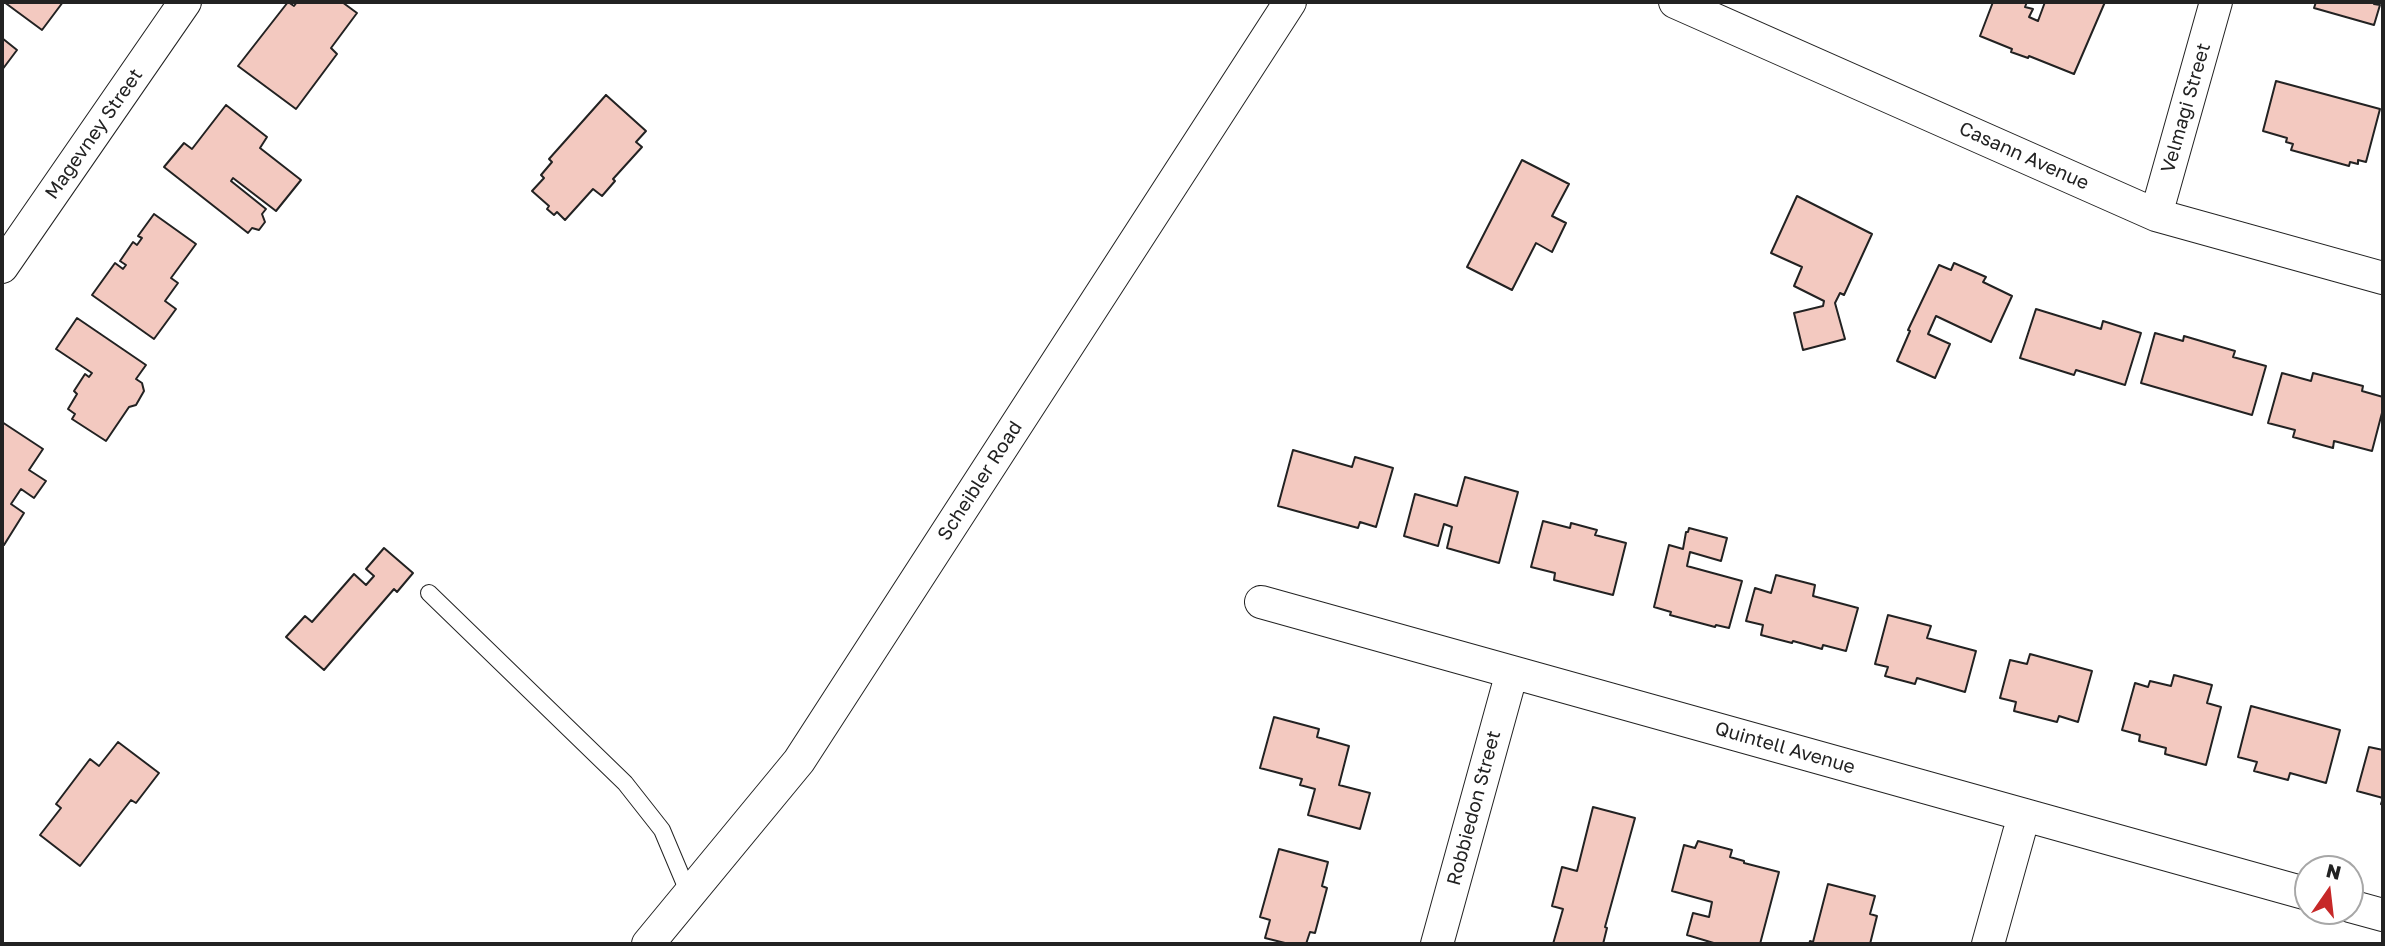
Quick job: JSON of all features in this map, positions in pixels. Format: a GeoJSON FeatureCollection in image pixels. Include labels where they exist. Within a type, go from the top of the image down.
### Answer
{"type":"FeatureCollection","features":[{"type":"Feature","properties":{"kind":"street","name":"Magevney Street"},"geometry":{"type":"LineString","coordinates":[[2,267],[185,2]]}},
{"type":"Feature","properties":{"kind":"street","name":"Scheibler Road"},"geometry":{"type":"LineString","coordinates":[[648,944],[799,761],[1290,2]]}},
{"type":"Feature","properties":{"kind":"street","name":"Casann Avenue"},"geometry":{"type":"LineString","coordinates":[[1675,2],[2156,215],[2383,278]]}},
{"type":"Feature","properties":{"kind":"street","name":"Velmagi Street"},"geometry":{"type":"LineString","coordinates":[[2156,215],[2216,2]]}},
{"type":"Feature","properties":{"kind":"street","name":"Quintell Avenue"},"geometry":{"type":"LineString","coordinates":[[1261,602],[2294,890]]}},
{"type":"Feature","properties":{"kind":"street","name":"Robbiedon Street"},"geometry":{"type":"LineString","coordinates":[[1437,944],[1512,672]]}},
{"type":"Feature","properties":{"kind":"street"},"geometry":{"type":"LineString","coordinates":[[1988,944],[2024,815]]}},
{"type":"Feature","properties":{"kind":"street"},"geometry":{"type":"LineString","coordinates":[[2364,910],[2383,915]]}},
{"type":"Feature","properties":{"kind":"lane"},"geometry":{"type":"LineString","coordinates":[[429,593],[625,783],[662,830],[689,894]]}},
{"type":"Feature","properties":{"kind":"building"},"geometry":{"type":"Polygon","coordinates":[[[4,2],[63,2],[42,30],[4,2]]]}},
{"type":"Feature","properties":{"kind":"building"},"geometry":{"type":"Polygon","coordinates":[[[288,2],[294,6],[297,2],[342,2],[357,13],[331,48],[337,54],[296,109],[238,66],[288,2]]]}},
{"type":"Feature","properties":{"kind":"building"},"geometry":{"type":"Polygon","coordinates":[[[1993,2],[2027,2],[2025,7],[2033,9],[2029,17],[2038,21],[2045,2],[2105,2],[2074,74],[2029,56],[2028,58],[2011,52],[2012,49],[1980,36],[1993,2]]]}},
{"type":"Feature","properties":{"kind":"building"},"geometry":{"type":"Polygon","coordinates":[[[2316,2],[2375,2],[2374,4],[2380,5],[2374,25],[2314,8],[2316,2]]]}},
{"type":"Feature","properties":{"kind":"building"},"geometry":{"type":"Polygon","coordinates":[[[2,38],[17,50],[2,70],[2,38]]]}},
{"type":"Feature","properties":{"kind":"building"},"geometry":{"type":"Polygon","coordinates":[[[2276,81],[2380,109],[2366,162],[2358,160],[2358,164],[2350,162],[2349,166],[2291,150],[2293,144],[2286,142],[2287,138],[2263,131],[2276,81]]]}},
{"type":"Feature","properties":{"kind":"building"},"geometry":{"type":"Polygon","coordinates":[[[606,95],[646,131],[636,142],[642,147],[613,179],[615,181],[602,196],[593,189],[565,220],[557,212],[554,215],[547,209],[549,206],[532,191],[544,178],[541,175],[552,162],[549,159],[606,95]]]}},
{"type":"Feature","properties":{"kind":"building"},"geometry":{"type":"Polygon","coordinates":[[[226,105],[267,137],[260,148],[301,180],[276,211],[233,178],[231,181],[266,209],[262,214],[265,222],[259,230],[252,228],[248,233],[164,167],[184,143],[192,149],[226,105]]]}},
{"type":"Feature","properties":{"kind":"building"},"geometry":{"type":"Polygon","coordinates":[[[1522,160],[1569,184],[1552,216],[1566,223],[1552,252],[1536,243],[1512,290],[1467,267],[1522,160]]]}},
{"type":"Feature","properties":{"kind":"building"},"geometry":{"type":"Polygon","coordinates":[[[1797,196],[1872,234],[1844,295],[1840,293],[1835,303],[1845,339],[1803,350],[1794,313],[1823,306],[1824,301],[1794,286],[1802,267],[1771,253],[1797,196]]]}},
{"type":"Feature","properties":{"kind":"building"},"geometry":{"type":"Polygon","coordinates":[[[154,214],[196,244],[171,278],[178,283],[165,301],[176,309],[154,339],[92,295],[115,263],[123,269],[126,265],[120,261],[133,242],[137,245],[142,238],[138,236],[154,214]]]}},
{"type":"Feature","properties":{"kind":"building"},"geometry":{"type":"Polygon","coordinates":[[[1954,263],[1986,277],[1983,282],[2012,296],[1991,342],[1936,316],[1928,334],[1950,344],[1935,378],[1897,361],[1910,331],[1908,330],[1939,265],[1951,270],[1954,263]]]}},
{"type":"Feature","properties":{"kind":"building"},"geometry":{"type":"Polygon","coordinates":[[[2036,309],[2101,329],[2103,321],[2141,333],[2125,385],[2076,370],[2074,375],[2020,358],[2036,309]]]}},
{"type":"Feature","properties":{"kind":"building"},"geometry":{"type":"Polygon","coordinates":[[[77,318],[146,365],[136,379],[142,383],[144,391],[136,405],[129,407],[106,441],[72,419],[75,414],[68,409],[77,394],[74,391],[85,374],[89,377],[92,373],[56,349],[77,318]]]}},
{"type":"Feature","properties":{"kind":"building"},"geometry":{"type":"Polygon","coordinates":[[[2155,333],[2183,341],[2184,336],[2235,351],[2233,357],[2266,366],[2252,415],[2141,383],[2155,333]]]}},
{"type":"Feature","properties":{"kind":"building"},"geometry":{"type":"Polygon","coordinates":[[[2282,373],[2311,381],[2313,373],[2363,386],[2362,391],[2383,397],[2383,409],[2372,451],[2334,441],[2333,448],[2293,437],[2295,430],[2268,423],[2282,373]]]}},
{"type":"Feature","properties":{"kind":"building"},"geometry":{"type":"Polygon","coordinates":[[[2,422],[43,449],[29,470],[46,481],[34,498],[21,489],[11,504],[24,513],[4,545],[2,544],[2,422]]]}},
{"type":"Feature","properties":{"kind":"building"},"geometry":{"type":"Polygon","coordinates":[[[1293,450],[1352,467],[1355,457],[1393,468],[1376,527],[1360,522],[1358,528],[1278,506],[1293,450]]]}},
{"type":"Feature","properties":{"kind":"building"},"geometry":{"type":"Polygon","coordinates":[[[1465,477],[1518,492],[1499,563],[1447,548],[1452,527],[1444,524],[1438,546],[1404,536],[1415,494],[1457,506],[1465,477]]]}},
{"type":"Feature","properties":{"kind":"building"},"geometry":{"type":"Polygon","coordinates":[[[1543,521],[1570,528],[1571,523],[1597,530],[1595,535],[1626,543],[1613,595],[1554,580],[1555,573],[1531,567],[1543,521]]]}},
{"type":"Feature","properties":{"kind":"building"},"geometry":{"type":"Polygon","coordinates":[[[1689,528],[1727,538],[1721,561],[1690,552],[1687,566],[1742,581],[1729,628],[1670,615],[1671,612],[1654,607],[1669,545],[1683,549],[1689,528]]]}},
{"type":"Feature","properties":{"kind":"building"},"geometry":{"type":"Polygon","coordinates":[[[384,548],[413,573],[397,592],[394,589],[324,670],[286,637],[305,616],[312,622],[354,574],[366,585],[374,576],[366,569],[384,548]]]}},
{"type":"Feature","properties":{"kind":"building"},"geometry":{"type":"Polygon","coordinates":[[[1776,575],[1815,585],[1813,596],[1858,608],[1846,651],[1823,645],[1822,649],[1761,635],[1763,625],[1746,621],[1755,588],[1771,593],[1776,575]]]}},
{"type":"Feature","properties":{"kind":"building"},"geometry":{"type":"Polygon","coordinates":[[[1888,615],[1931,626],[1927,638],[1976,651],[1965,692],[1917,678],[1915,684],[1885,676],[1888,667],[1875,664],[1888,615]]]}},
{"type":"Feature","properties":{"kind":"building"},"geometry":{"type":"Polygon","coordinates":[[[2030,654],[2092,671],[2078,722],[2059,716],[2057,722],[2014,711],[2016,702],[2000,698],[2010,660],[2027,664],[2030,654]]]}},
{"type":"Feature","properties":{"kind":"building"},"geometry":{"type":"Polygon","coordinates":[[[2174,675],[2212,685],[2207,703],[2221,707],[2206,765],[2165,754],[2166,748],[2139,741],[2140,735],[2122,730],[2135,683],[2148,687],[2150,681],[2171,686],[2174,675]]]}},
{"type":"Feature","properties":{"kind":"building"},"geometry":{"type":"Polygon","coordinates":[[[2251,706],[2340,730],[2326,783],[2290,773],[2288,780],[2254,771],[2257,762],[2238,757],[2251,706]]]}},
{"type":"Feature","properties":{"kind":"building"},"geometry":{"type":"Polygon","coordinates":[[[1274,717],[1319,729],[1317,737],[1349,746],[1339,785],[1370,793],[1360,829],[1308,815],[1315,789],[1300,785],[1302,779],[1260,768],[1274,717]]]}},
{"type":"Feature","properties":{"kind":"building"},"geometry":{"type":"Polygon","coordinates":[[[118,742],[159,773],[136,803],[131,800],[80,866],[40,835],[61,808],[56,804],[90,759],[99,766],[118,742]]]}},
{"type":"Feature","properties":{"kind":"building"},"geometry":{"type":"Polygon","coordinates":[[[2369,747],[2383,750],[2383,798],[2357,791],[2369,747]]]}},
{"type":"Feature","properties":{"kind":"building"},"geometry":{"type":"Polygon","coordinates":[[[1593,807],[1635,818],[1605,927],[1607,928],[1603,944],[1553,944],[1563,909],[1552,906],[1562,867],[1577,871],[1593,807]]]}},
{"type":"Feature","properties":{"kind":"building"},"geometry":{"type":"Polygon","coordinates":[[[1698,841],[1732,850],[1730,857],[1744,863],[1779,872],[1760,944],[1717,944],[1687,935],[1693,913],[1709,917],[1712,902],[1672,891],[1684,845],[1695,848],[1698,841]]]}},
{"type":"Feature","properties":{"kind":"building"},"geometry":{"type":"Polygon","coordinates":[[[1279,849],[1328,862],[1322,886],[1327,888],[1315,933],[1310,932],[1306,944],[1289,944],[1265,938],[1270,920],[1260,917],[1279,849]]]}},
{"type":"Feature","properties":{"kind":"building"},"geometry":{"type":"Polygon","coordinates":[[[1828,884],[1875,896],[1870,914],[1877,916],[1870,944],[1809,944],[1810,941],[1813,942],[1828,884]]]}}]}
